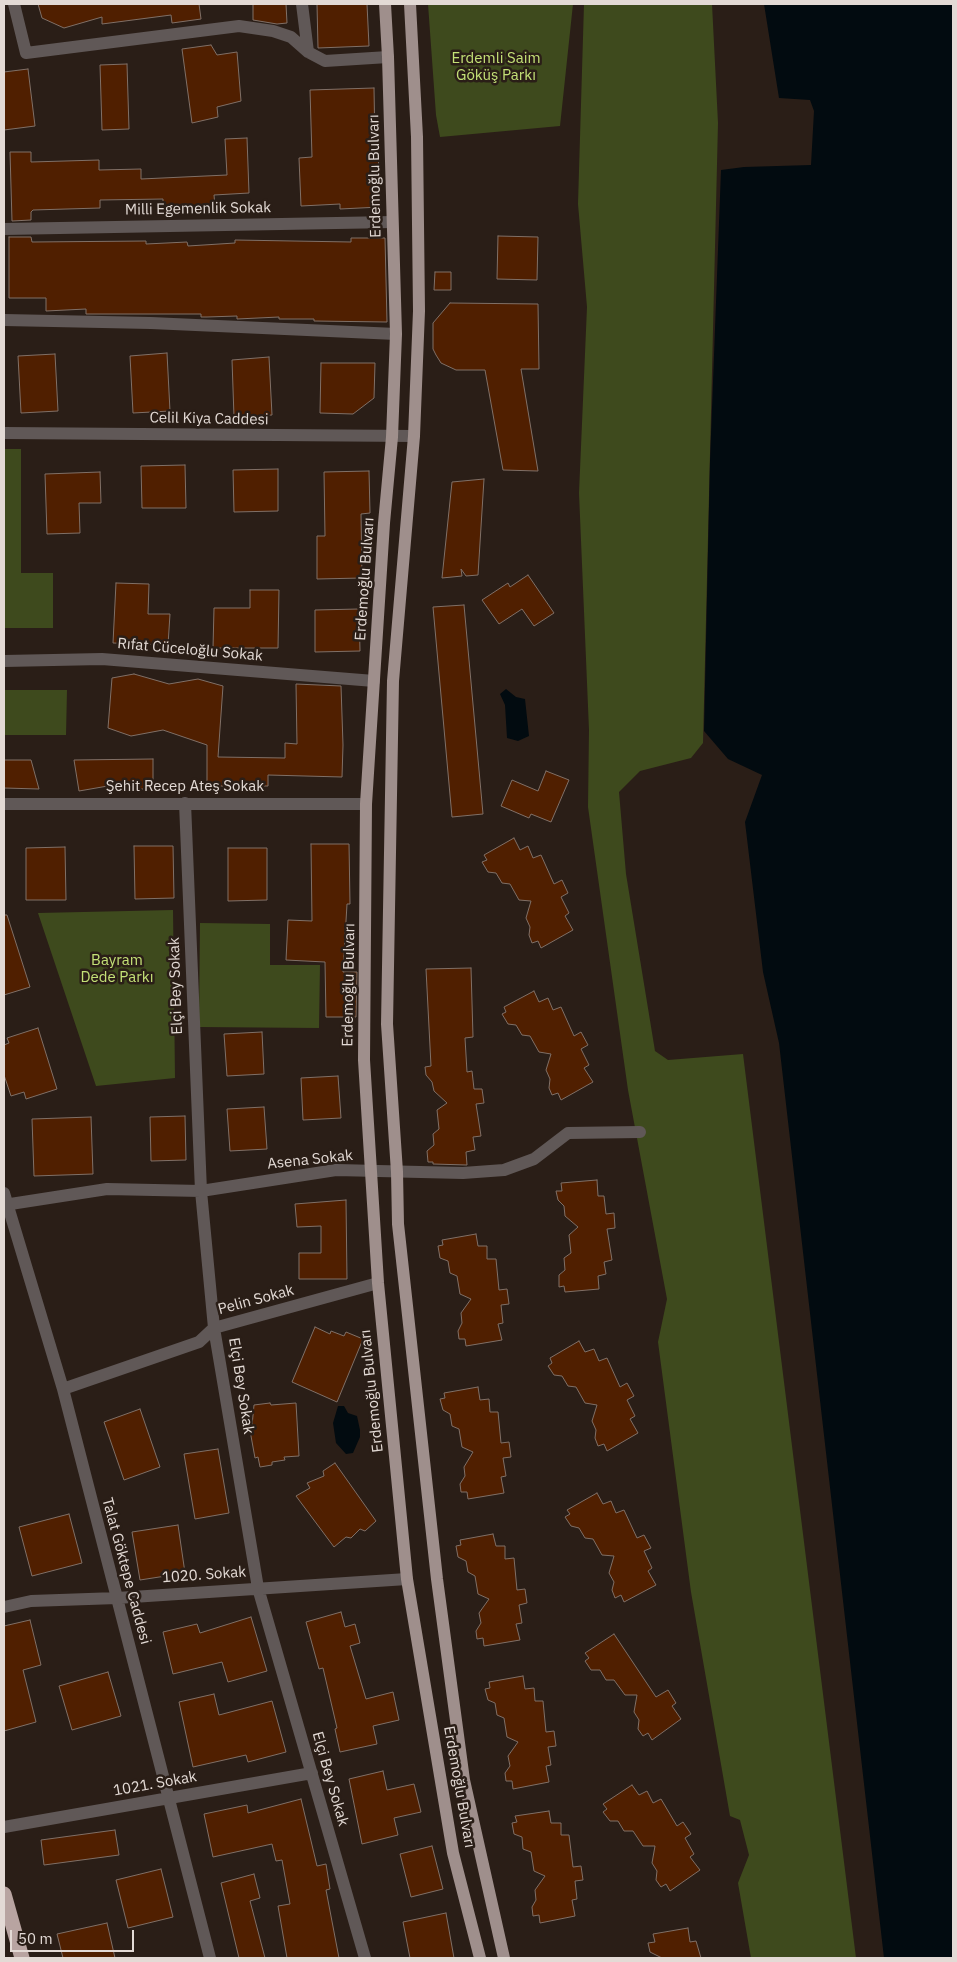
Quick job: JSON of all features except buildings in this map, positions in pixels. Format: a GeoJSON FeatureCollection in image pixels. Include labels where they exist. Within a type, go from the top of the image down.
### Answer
{"type":"FeatureCollection","features":[{"type":"Feature","properties":{"kind":"highway"},"geometry":{"type":"LineString","coordinates":[[4,1894],[22,1958]]}},
{"type":"Feature","properties":{"kind":"main road","name":"Erdemoğlu Bulvarı"},"geometry":{"type":"LineString","coordinates":[[385,4],[396,334],[392,437],[366,804],[364,1060],[378,1283],[407,1579],[453,1852],[480,1958]]}},
{"type":"Feature","properties":{"kind":"main road","name":"Erdemoğlu Bulvarı"},"geometry":{"type":"LineString","coordinates":[[410,4],[417,137],[420,311],[414,436],[392,700],[387,1024],[397,1172],[398,1224],[438,1589],[464,1780],[504,1958]]}},
{"type":"Feature","properties":{"kind":"street"},"geometry":{"type":"LineString","coordinates":[[14,4],[26,53],[238,26],[273,31],[291,37],[308,52],[325,61],[388,57]]}},
{"type":"Feature","properties":{"kind":"street"},"geometry":{"type":"LineString","coordinates":[[302,4],[308,52]]}},
{"type":"Feature","properties":{"kind":"street","name":"Milli Egemenlik Sokak"},"geometry":{"type":"LineString","coordinates":[[4,229],[392,222]]}},
{"type":"Feature","properties":{"kind":"street"},"geometry":{"type":"LineString","coordinates":[[4,320],[151,323],[396,334]]}},
{"type":"Feature","properties":{"kind":"street","name":"Celil Kiya Caddesi"},"geometry":{"type":"LineString","coordinates":[[4,433],[414,436]]}},
{"type":"Feature","properties":{"kind":"street","name":"Rıfat Cüceloğlu Sokak"},"geometry":{"type":"LineString","coordinates":[[4,661],[102,659],[374,681]]}},
{"type":"Feature","properties":{"kind":"street","name":"Şehit Recep Ateş Sokak"},"geometry":{"type":"LineString","coordinates":[[4,804],[366,804]]}},
{"type":"Feature","properties":{"kind":"street","name":"Elçi Bey Sokak"},"geometry":{"type":"LineString","coordinates":[[185,804],[201,1191],[214,1328],[258,1588],[364,1958]]}},
{"type":"Feature","properties":{"kind":"street","name":"Asena Sokak"},"geometry":{"type":"LineString","coordinates":[[5,1200],[107,1190],[201,1191],[336,1170],[464,1173],[504,1170],[534,1159],[568,1133],[640,1132]]}},
{"type":"Feature","properties":{"kind":"street","name":"Talat Göktepe Caddesi"},"geometry":{"type":"LineString","coordinates":[[5,1200],[63,1389],[210,1958]]}},
{"type":"Feature","properties":{"kind":"street","name":"Pelin Sokak"},"geometry":{"type":"LineString","coordinates":[[63,1389],[199,1342],[214,1328],[378,1283]]}},
{"type":"Feature","properties":{"kind":"street","name":"1020. Sokak"},"geometry":{"type":"LineString","coordinates":[[4,1607],[31,1602],[407,1579]]}},
{"type":"Feature","properties":{"kind":"street","name":"1021. Sokak"},"geometry":{"type":"LineString","coordinates":[[4,1828],[312,1774]]}},
{"type":"Feature","properties":{"kind":"green space","name":"Erdemli Saim Göküş Parkı"},"geometry":{"type":"Polygon","coordinates":[[[428,4],[573,4],[560,126],[440,137],[436,115],[428,4]]]}},
{"type":"Feature","properties":{"kind":"green space"},"geometry":{"type":"Polygon","coordinates":[[[584,4],[712,4],[718,123],[703,743],[691,758],[640,771],[619,792],[626,874],[655,1051],[668,1060],[743,1054],[856,1958],[751,1958],[738,1883],[749,1855],[740,1820],[730,1816],[691,1592],[658,1342],[667,1299],[628,1090],[588,807],[589,730],[579,493],[587,307],[578,204],[584,4]]]}},
{"type":"Feature","properties":{"kind":"green space"},"geometry":{"type":"Polygon","coordinates":[[[4,449],[21,449],[21,573],[53,573],[53,628],[4,628],[4,449]]]}},
{"type":"Feature","properties":{"kind":"green space"},"geometry":{"type":"Polygon","coordinates":[[[4,690],[67,690],[66,735],[4,735],[4,690]]]}},
{"type":"Feature","properties":{"kind":"green space","name":"Bayram Dede Parkı"},"geometry":{"type":"Polygon","coordinates":[[[173,910],[175,1078],[96,1086],[38,913],[173,910]]]}},
{"type":"Feature","properties":{"kind":"green space"},"geometry":{"type":"Polygon","coordinates":[[[200,923],[270,924],[270,965],[320,965],[319,1028],[199,1027],[200,923]]]}},
{"type":"Feature","properties":{"kind":"shaded area"},"geometry":{"type":"Polygon","coordinates":[[[764,4],[953,4],[953,1958],[884,1958],[779,1043],[763,972],[745,822],[762,775],[728,759],[704,731],[710,461],[721,170],[744,167],[811,165],[814,111],[810,100],[779,98],[764,4]]]}},
{"type":"Feature","properties":{"kind":"shaded area"},"geometry":{"type":"Polygon","coordinates":[[[506,689],[516,697],[525,699],[529,736],[518,741],[507,738],[505,705],[500,694],[506,689]]]}},
{"type":"Feature","properties":{"kind":"shaded area"},"geometry":{"type":"Polygon","coordinates":[[[338,1406],[344,1406],[348,1413],[357,1416],[360,1437],[353,1453],[346,1454],[336,1443],[333,1423],[338,1406]]]}}]}
